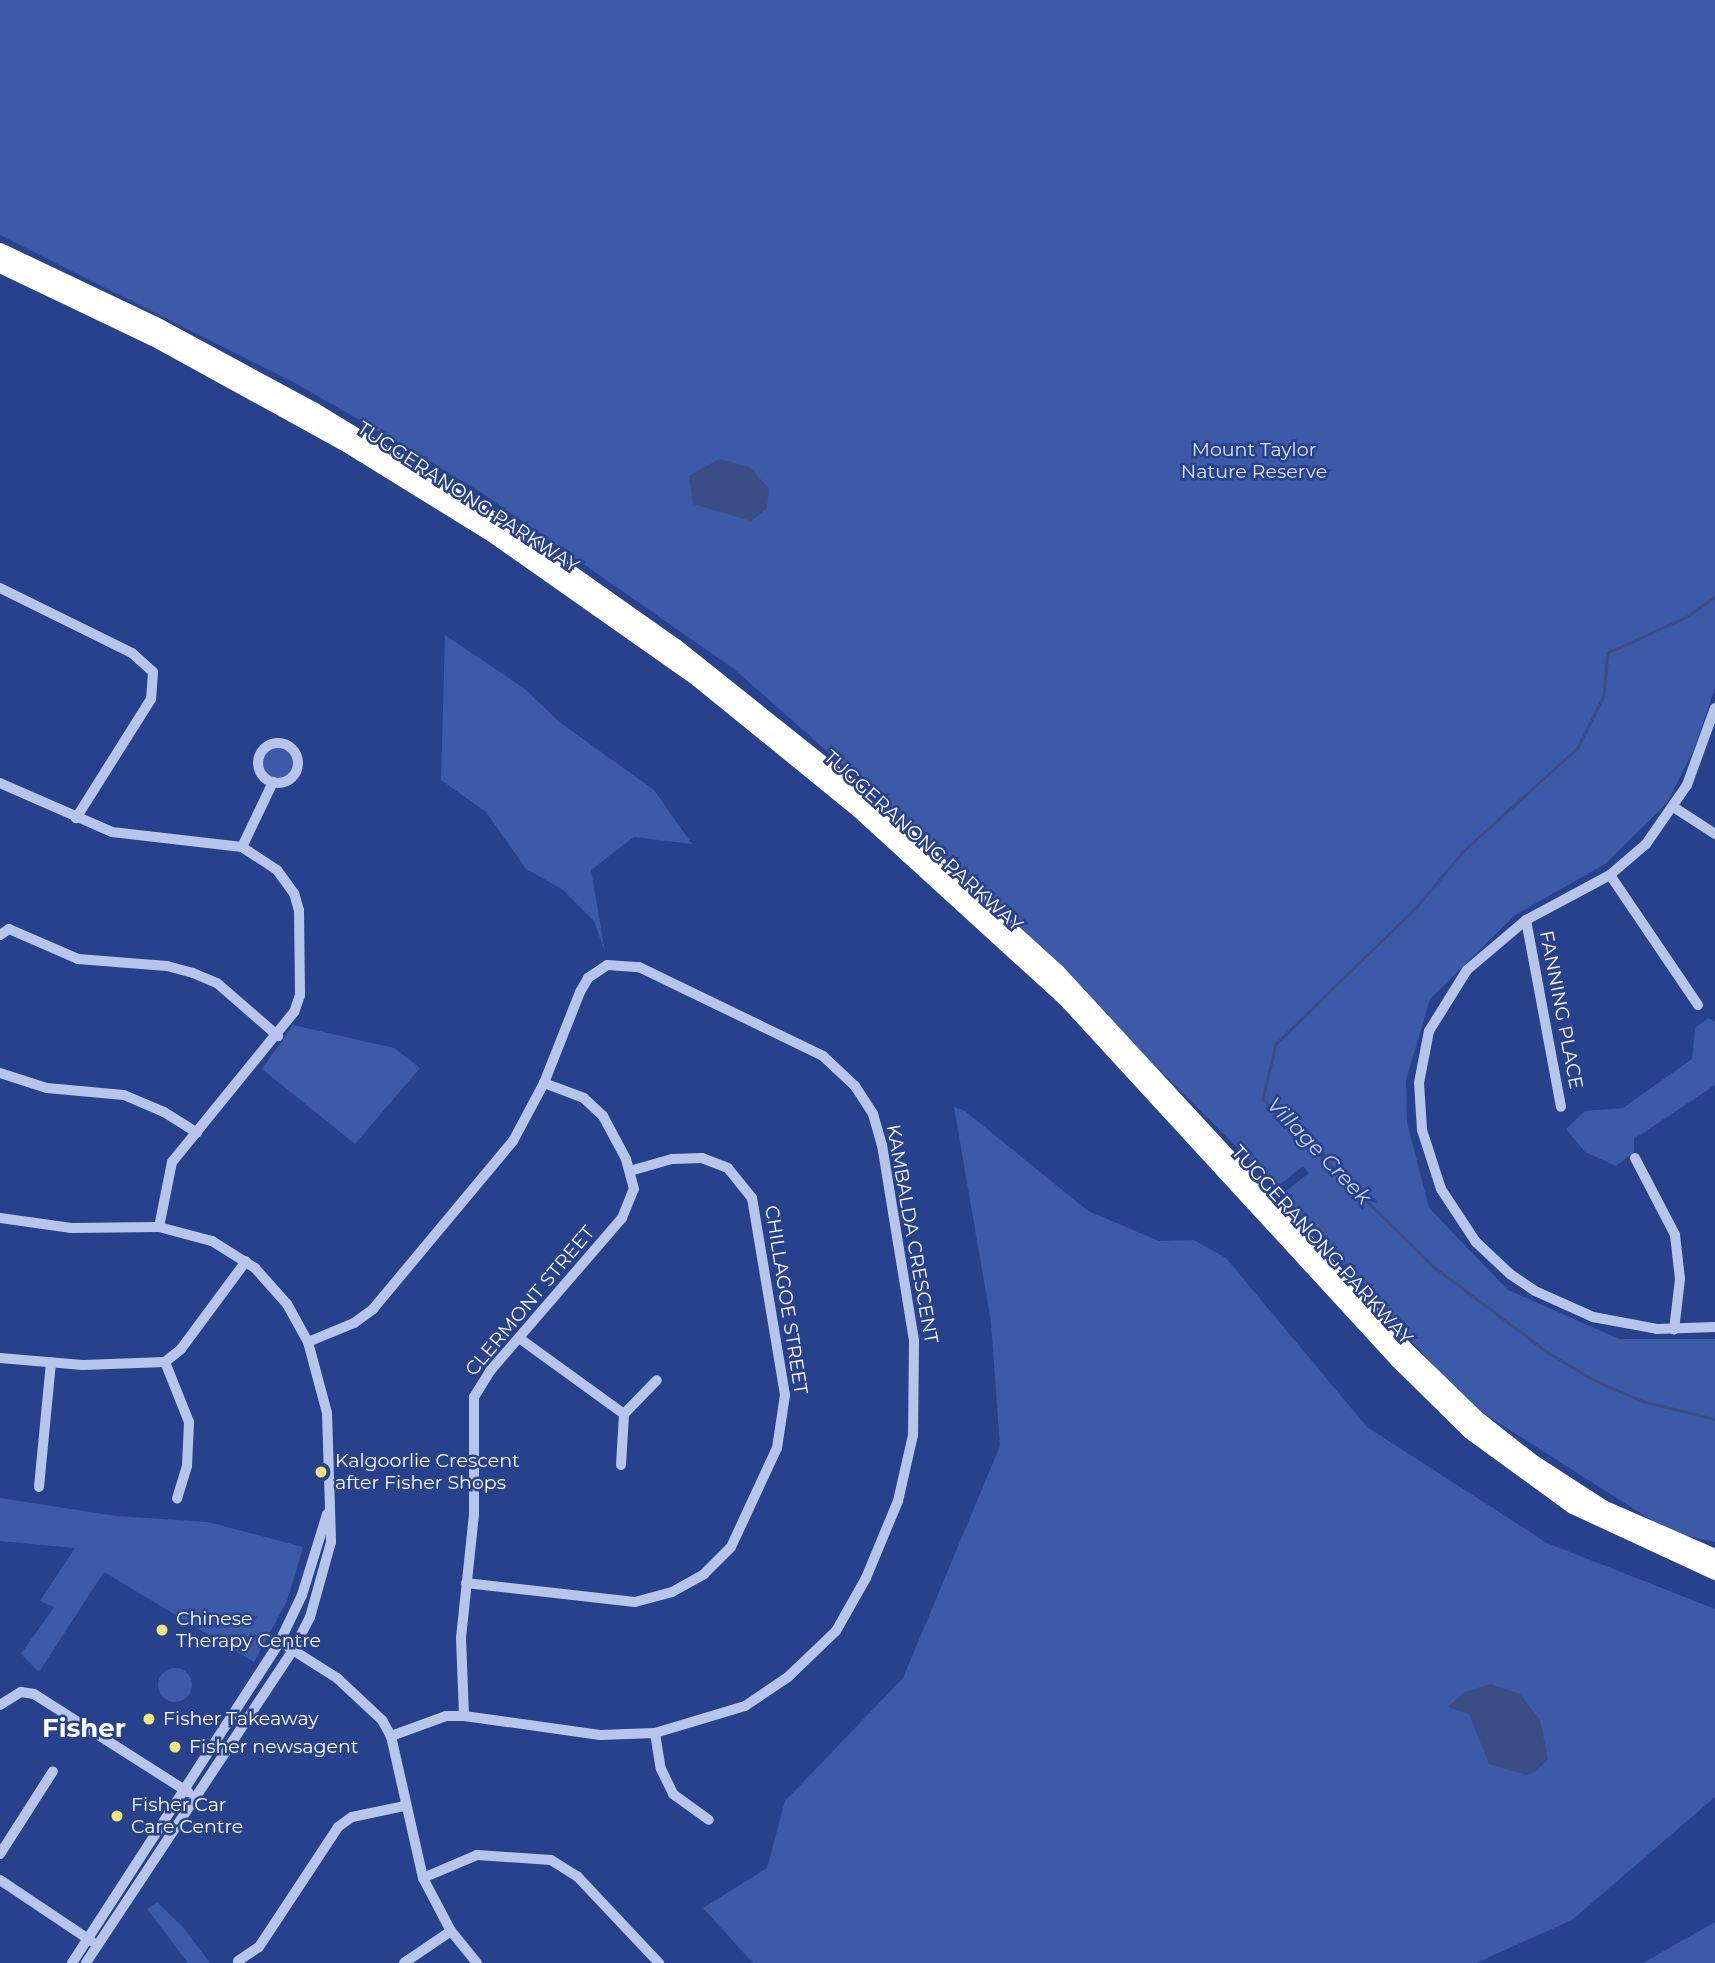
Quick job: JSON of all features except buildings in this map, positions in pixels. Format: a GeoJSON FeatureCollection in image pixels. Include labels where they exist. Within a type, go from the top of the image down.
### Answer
{"type":"FeatureCollection","features":[{"type":"Feature","properties":{"kind":"highway","name":"TUGGERANONG PARKWAY"},"geometry":{"type":"LineString","coordinates":[[0,251],[154,324],[315,411],[507,528],[676,647],[869,801],[1057,972],[1406,1350],[1476,1418],[1532,1462],[1603,1508],[1715,1557]]}},
{"type":"Feature","properties":{"kind":"highway","name":"TUGGERANONG PARKWAY"},"geometry":{"type":"LineString","coordinates":[[0,265],[159,341],[343,442],[492,534],[698,679],[859,809],[1068,1001],[1390,1352],[1470,1431],[1573,1506],[1715,1573]]}},
{"type":"Feature","properties":{"kind":"street"},"geometry":{"type":"LineString","coordinates":[[0,588],[132,653],[153,671],[151,699],[76,818]]}},
{"type":"Feature","properties":{"kind":"street"},"geometry":{"type":"LineString","coordinates":[[1715,708],[1675,808],[1646,844],[1610,875],[1526,920],[1467,970],[1429,1031],[1419,1083],[1429,1160],[1457,1216],[1510,1274],[1554,1301],[1593,1317],[1674,1330],[1715,1326]]}},
{"type":"Feature","properties":{"kind":"street"},"geometry":{"type":"LineString","coordinates":[[242,847],[273,782]]}},
{"type":"Feature","properties":{"kind":"street"},"geometry":{"type":"LineString","coordinates":[[0,783],[94,828],[139,838],[242,847],[286,879],[299,910],[300,995],[278,1036],[172,1162],[159,1227]]}},
{"type":"Feature","properties":{"kind":"street"},"geometry":{"type":"LineString","coordinates":[[1675,808],[1715,834]]}},
{"type":"Feature","properties":{"kind":"street"},"geometry":{"type":"LineString","coordinates":[[1610,875],[1698,1005]]}},
{"type":"Feature","properties":{"kind":"street","name":"FANNING PLACE"},"geometry":{"type":"LineString","coordinates":[[1526,920],[1561,1107]]}},
{"type":"Feature","properties":{"kind":"street"},"geometry":{"type":"LineString","coordinates":[[0,935],[9,929],[78,959],[167,966],[192,973],[217,983],[278,1036]]}},
{"type":"Feature","properties":{"kind":"street","name":"KAMBALDA CRESCENT"},"geometry":{"type":"LineString","coordinates":[[308,1342],[354,1323],[373,1309],[513,1140],[544,1083],[588,978],[607,965],[622,963],[639,967],[823,1056],[855,1086],[873,1114],[882,1145],[915,1354],[914,1435],[898,1502],[866,1578],[836,1631],[813,1655],[745,1706],[656,1733],[600,1735],[464,1716],[446,1716],[391,1736]]}},
{"type":"Feature","properties":{"kind":"street"},"geometry":{"type":"LineString","coordinates":[[0,1073],[47,1088],[124,1095],[164,1112],[197,1133]]}},
{"type":"Feature","properties":{"kind":"street"},"geometry":{"type":"LineString","coordinates":[[544,1083],[594,1107],[630,1171]]}},
{"type":"Feature","properties":{"kind":"street","name":"CHILLAGOE STREET"},"geometry":{"type":"LineString","coordinates":[[466,1583],[635,1602],[673,1592],[704,1574],[731,1547],[777,1448],[785,1395],[752,1198],[728,1168],[702,1158],[673,1159],[630,1171]]}},
{"type":"Feature","properties":{"kind":"street"},"geometry":{"type":"LineString","coordinates":[[1635,1158],[1675,1235],[1680,1279],[1674,1330]]}},
{"type":"Feature","properties":{"kind":"street","name":"CLERMONT STREET"},"geometry":{"type":"LineString","coordinates":[[464,1716],[461,1638],[474,1514],[474,1397],[519,1338],[622,1217],[633,1198],[630,1171]]}},
{"type":"Feature","properties":{"kind":"street"},"geometry":{"type":"LineString","coordinates":[[0,1218],[71,1228],[159,1227],[212,1241],[246,1261],[287,1304],[308,1342],[327,1413],[331,1542],[323,1580],[293,1650],[86,1963]]}},
{"type":"Feature","properties":{"kind":"street"},"geometry":{"type":"LineString","coordinates":[[0,1358],[51,1363],[165,1362],[181,1349],[246,1261]]}},
{"type":"Feature","properties":{"kind":"street"},"geometry":{"type":"LineString","coordinates":[[519,1338],[624,1414]]}},
{"type":"Feature","properties":{"kind":"street"},"geometry":{"type":"LineString","coordinates":[[165,1362],[189,1422],[187,1466],[177,1499]]}},
{"type":"Feature","properties":{"kind":"street"},"geometry":{"type":"LineString","coordinates":[[39,1488],[51,1363]]}},
{"type":"Feature","properties":{"kind":"street"},"geometry":{"type":"LineString","coordinates":[[621,1465],[624,1414],[657,1380]]}},
{"type":"Feature","properties":{"kind":"street"},"geometry":{"type":"LineString","coordinates":[[72,1963],[279,1642],[302,1595],[330,1504]]}},
{"type":"Feature","properties":{"kind":"street"},"geometry":{"type":"LineString","coordinates":[[279,1642],[368,1702],[391,1736],[404,1806],[423,1878],[451,1931],[477,1963]]}},
{"type":"Feature","properties":{"kind":"street"},"geometry":{"type":"LineString","coordinates":[[0,1705],[20,1692],[34,1694],[196,1797]]}},
{"type":"Feature","properties":{"kind":"street"},"geometry":{"type":"LineString","coordinates":[[656,1733],[661,1769],[673,1794],[709,1820]]}},
{"type":"Feature","properties":{"kind":"street"},"geometry":{"type":"LineString","coordinates":[[0,1854],[53,1771]]}},
{"type":"Feature","properties":{"kind":"street"},"geometry":{"type":"LineString","coordinates":[[238,1961],[259,1947],[338,1827],[352,1817],[404,1806]]}},
{"type":"Feature","properties":{"kind":"street"},"geometry":{"type":"LineString","coordinates":[[423,1878],[491,1853],[551,1860],[577,1876],[659,1963]]}},
{"type":"Feature","properties":{"kind":"street"},"geometry":{"type":"LineString","coordinates":[[0,1881],[98,1946]]}},
{"type":"Feature","properties":{"kind":"street"},"geometry":{"type":"LineString","coordinates":[[404,1963],[451,1931]]}},
{"type":"Feature","properties":{"kind":"green space","name":"Mount Taylor Nature Reserve"},"geometry":{"type":"Polygon","coordinates":[[[0,0],[1715,0],[1715,688],[1694,749],[1667,803],[1605,864],[1515,915],[1430,999],[1406,1080],[1407,1122],[1429,1208],[1508,1290],[1619,1339],[1715,1339],[1715,1542],[1670,1532],[1466,1402],[1281,1195],[1309,1173],[1303,1166],[1277,1187],[932,844],[734,669],[482,493],[389,437],[297,384],[0,235],[0,0]]]}},
{"type":"Feature","properties":{"kind":"green space"},"geometry":{"type":"Polygon","coordinates":[[[445,635],[525,689],[558,721],[654,790],[692,844],[634,837],[591,870],[605,952],[594,921],[562,889],[526,869],[486,812],[441,780],[445,635]]]}},
{"type":"Feature","properties":{"kind":"green space"},"geometry":{"type":"Polygon","coordinates":[[[278,747],[289,752],[294,763],[289,774],[278,779],[267,774],[262,763],[267,752],[278,747]]]}},
{"type":"Feature","properties":{"kind":"green space"},"geometry":{"type":"Polygon","coordinates":[[[1708,1018],[1715,1022],[1715,1085],[1634,1139],[1634,1152],[1616,1166],[1585,1152],[1566,1129],[1585,1111],[1623,1108],[1692,1059],[1695,1028],[1708,1018]]]}},
{"type":"Feature","properties":{"kind":"green space"},"geometry":{"type":"Polygon","coordinates":[[[293,1025],[394,1048],[420,1068],[355,1144],[262,1069],[293,1025]]]}},
{"type":"Feature","properties":{"kind":"green space"},"geometry":{"type":"Polygon","coordinates":[[[954,1107],[965,1111],[1088,1211],[1159,1241],[1194,1240],[1226,1258],[1367,1427],[1547,1543],[1715,1609],[1715,1797],[1572,1920],[1476,1963],[753,1963],[703,1908],[767,1868],[785,1801],[903,1678],[1000,1446],[991,1322],[954,1107]]]}},
{"type":"Feature","properties":{"kind":"green space"},"geometry":{"type":"Polygon","coordinates":[[[0,1498],[116,1516],[208,1522],[303,1547],[287,1601],[254,1662],[104,1572],[39,1672],[21,1654],[54,1607],[40,1601],[75,1548],[0,1541],[0,1498]]]}},
{"type":"Feature","properties":{"kind":"green space"},"geometry":{"type":"Polygon","coordinates":[[[175,1668],[187,1673],[192,1685],[187,1697],[175,1702],[163,1697],[158,1685],[163,1673],[175,1668]]]}},
{"type":"Feature","properties":{"kind":"green space"},"geometry":{"type":"Polygon","coordinates":[[[157,1902],[182,1926],[210,1963],[188,1963],[147,1909],[157,1902]]]}},
{"type":"Feature","properties":{"kind":"green space"},"geometry":{"type":"Polygon","coordinates":[[[1715,1922],[1715,1963],[1643,1963],[1715,1922]]]}},
{"type":"Feature","properties":{"kind":"shaded area"},"geometry":{"type":"Polygon","coordinates":[[[719,459],[750,467],[769,489],[767,508],[751,521],[693,504],[689,476],[719,459]]]}},
{"type":"Feature","properties":{"kind":"shaded area"},"geometry":{"type":"Polygon","coordinates":[[[1491,1684],[1520,1694],[1540,1720],[1548,1759],[1535,1772],[1526,1775],[1489,1764],[1469,1714],[1448,1707],[1464,1692],[1491,1684]]]}},
{"type":"Feature","properties":{"kind":"waterway","name":"Village Creek"},"geometry":{"type":"LineString","coordinates":[[1715,597],[1689,616],[1608,653],[1604,696],[1578,748],[1463,852],[1417,907],[1276,1044],[1263,1099],[1433,1266],[1549,1353],[1594,1380],[1642,1401],[1715,1419]]}},
{"type":"Feature","properties":{"kind":"place","name":"Kalgoorlie Crescent after Fisher Shops"},"geometry":{"type":"Point","coordinates":[321,1472]}},
{"type":"Feature","properties":{"kind":"place","name":"Chinese Therapy Centre"},"geometry":{"type":"Point","coordinates":[162,1630]}},
{"type":"Feature","properties":{"kind":"place","name":"Fisher Takeaway"},"geometry":{"type":"Point","coordinates":[149,1719]}},
{"type":"Feature","properties":{"kind":"place","name":"Fisher newsagent"},"geometry":{"type":"Point","coordinates":[175,1747]}},
{"type":"Feature","properties":{"kind":"place","name":"Fisher Car Care Centre"},"geometry":{"type":"Point","coordinates":[117,1816]}},
{"type":"Feature","properties":{"kind":"district","name":"Fisher"},"geometry":{"type":"Point","coordinates":[84,1729]}}]}
